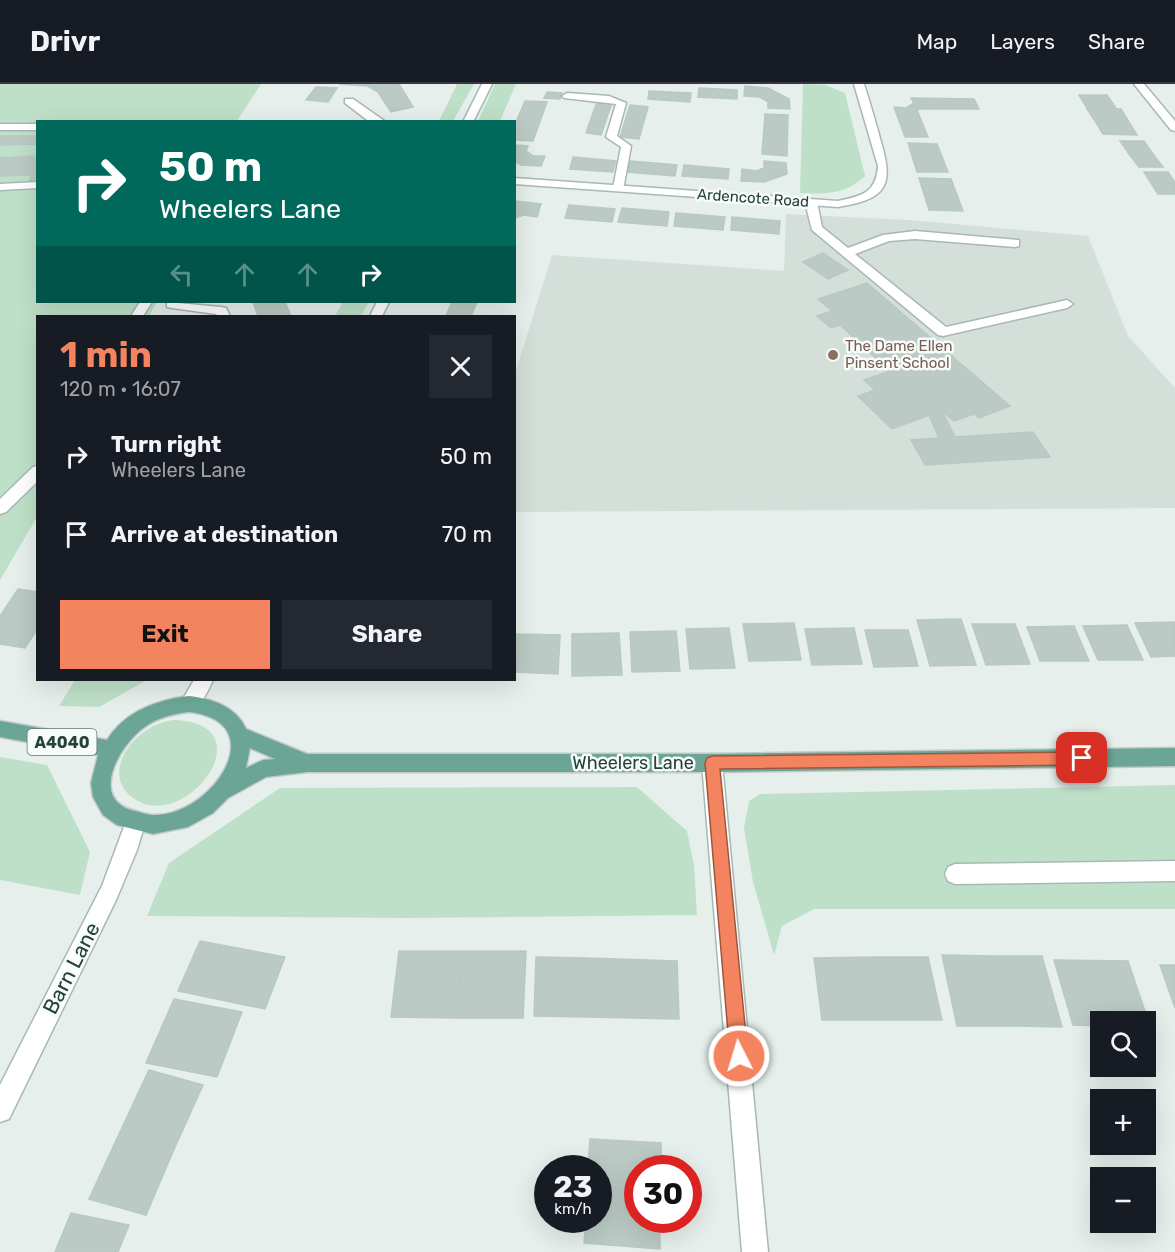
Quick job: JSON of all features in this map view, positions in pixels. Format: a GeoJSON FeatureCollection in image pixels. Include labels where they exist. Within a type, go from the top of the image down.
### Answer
{"type":"FeatureCollection","features":[{"type":"Feature","properties":{"kind":"main road"},"geometry":{"type":"LineString","coordinates":[[189,704],[212,708],[229,718],[240,735],[242,753],[236,772],[225,790],[193,815],[173,822],[154,825],[135,823],[121,816],[110,807],[103,794],[100,780],[103,764],[110,749],[121,734],[145,717],[171,706],[189,704]]}},
{"type":"Feature","properties":{"kind":"main road","name":"A4040"},"geometry":{"type":"LineString","coordinates":[[0,729],[110,749]]}},
{"type":"Feature","properties":{"kind":"main road","name":"Wheelers Lane"},"geometry":{"type":"LineString","coordinates":[[240,735],[307,763]]}},
{"type":"Feature","properties":{"kind":"main road","name":"Wheelers Lane"},"geometry":{"type":"LineString","coordinates":[[225,790],[263,769],[307,763],[712,763],[1175,757]]}},
{"type":"Feature","properties":{"kind":"street"},"geometry":{"type":"LineString","coordinates":[[469,120],[487,84]]}},
{"type":"Feature","properties":{"kind":"street","name":"Ardencote Road"},"geometry":{"type":"LineString","coordinates":[[516,181],[838,204],[859,200],[875,192],[884,179],[884,166],[859,84]]}},
{"type":"Feature","properties":{"kind":"street"},"geometry":{"type":"LineString","coordinates":[[1139,84],[1175,128]]}},
{"type":"Feature","properties":{"kind":"street"},"geometry":{"type":"LineString","coordinates":[[567,96],[609,99],[621,103],[611,137],[626,146],[619,188]]}},
{"type":"Feature","properties":{"kind":"street"},"geometry":{"type":"LineString","coordinates":[[349,101],[376,120]]}},
{"type":"Feature","properties":{"kind":"street"},"geometry":{"type":"LineString","coordinates":[[0,127],[36,127]]}},
{"type":"Feature","properties":{"kind":"street"},"geometry":{"type":"LineString","coordinates":[[0,187],[36,185]]}},
{"type":"Feature","properties":{"kind":"street"},"geometry":{"type":"LineString","coordinates":[[811,202],[816,228],[943,332],[1067,304]]}},
{"type":"Feature","properties":{"kind":"street"},"geometry":{"type":"LineString","coordinates":[[846,253],[887,238],[915,235],[1015,243]]}},
{"type":"Feature","properties":{"kind":"street"},"geometry":{"type":"LineString","coordinates":[[172,304],[221,311],[223,315]]}},
{"type":"Feature","properties":{"kind":"street"},"geometry":{"type":"LineString","coordinates":[[0,508],[36,473]]}},
{"type":"Feature","properties":{"kind":"street"},"geometry":{"type":"LineString","coordinates":[[189,704],[203,681]]}},
{"type":"Feature","properties":{"kind":"street"},"geometry":{"type":"LineString","coordinates":[[712,763],[755,1252]]}},
{"type":"Feature","properties":{"kind":"street","name":"Barn Lane"},"geometry":{"type":"LineString","coordinates":[[0,1110],[109,893],[128,850],[135,823]]}},
{"type":"Feature","properties":{"kind":"street"},"geometry":{"type":"LineString","coordinates":[[955,874],[1175,870]]}},
{"type":"Feature","properties":{"kind":"shaded area","name":"The Dame Ellen Pinsent School"},"geometry":{"type":"Polygon","coordinates":[[[786,214],[909,220],[1088,236],[1128,336],[1175,388],[1175,508],[516,512],[516,371],[552,255],[784,271],[786,214]]]}},
{"type":"Feature","properties":{"kind":"green space"},"geometry":{"type":"Polygon","coordinates":[[[0,84],[261,84],[238,120],[36,120],[36,303],[156,303],[150,315],[36,315],[36,519],[0,580],[0,84]]]}},
{"type":"Feature","properties":{"kind":"green space"},"geometry":{"type":"Polygon","coordinates":[[[457,84],[474,84],[454,120],[439,120],[457,84]]]}},
{"type":"Feature","properties":{"kind":"green space"},"geometry":{"type":"Polygon","coordinates":[[[495,84],[516,84],[500,120],[478,120],[495,84]]]}},
{"type":"Feature","properties":{"kind":"green space"},"geometry":{"type":"Polygon","coordinates":[[[803,84],[825,85],[845,93],[865,176],[843,190],[827,193],[800,193],[803,84]]]}},
{"type":"Feature","properties":{"kind":"green space"},"geometry":{"type":"Polygon","coordinates":[[[342,303],[368,303],[362,315],[336,315],[342,303]]]}},
{"type":"Feature","properties":{"kind":"green space"},"geometry":{"type":"Polygon","coordinates":[[[74,681],[145,681],[99,707],[59,706],[74,681]]]}},
{"type":"Feature","properties":{"kind":"green space"},"geometry":{"type":"Polygon","coordinates":[[[172,720],[200,725],[214,737],[217,753],[211,771],[198,787],[180,800],[160,806],[140,802],[122,785],[119,775],[120,764],[124,754],[140,735],[155,725],[172,720]]]}},
{"type":"Feature","properties":{"kind":"green space"},"geometry":{"type":"Polygon","coordinates":[[[0,757],[47,765],[90,852],[80,895],[0,880],[0,757]]]}},
{"type":"Feature","properties":{"kind":"green space"},"geometry":{"type":"Polygon","coordinates":[[[1175,785],[1175,909],[814,909],[782,926],[774,955],[753,882],[744,828],[749,801],[760,794],[1175,785]]]}},
{"type":"Feature","properties":{"kind":"green space"},"geometry":{"type":"Polygon","coordinates":[[[637,787],[687,831],[694,865],[697,915],[405,918],[147,916],[169,863],[280,788],[637,787]]]}},
{"type":"Feature","properties":{"kind":"building"},"geometry":{"type":"Polygon","coordinates":[[[339,84],[399,84],[413,107],[391,112],[378,92],[368,86],[339,84]]]}},
{"type":"Feature","properties":{"kind":"building"},"geometry":{"type":"Polygon","coordinates":[[[745,86],[768,88],[789,99],[790,109],[768,108],[768,102],[760,97],[744,96],[745,86]]]}},
{"type":"Feature","properties":{"kind":"building"},"geometry":{"type":"Polygon","coordinates":[[[316,87],[337,88],[328,102],[306,100],[316,87]]]}},
{"type":"Feature","properties":{"kind":"building"},"geometry":{"type":"Polygon","coordinates":[[[699,88],[737,90],[737,99],[698,97],[699,88]]]}},
{"type":"Feature","properties":{"kind":"building"},"geometry":{"type":"Polygon","coordinates":[[[649,91],[691,93],[690,102],[648,99],[649,91]]]}},
{"type":"Feature","properties":{"kind":"building"},"geometry":{"type":"Polygon","coordinates":[[[547,92],[562,93],[560,99],[544,98],[547,92]]]}},
{"type":"Feature","properties":{"kind":"building"},"geometry":{"type":"Polygon","coordinates":[[[1079,95],[1107,95],[1116,108],[1087,108],[1079,95]]]}},
{"type":"Feature","properties":{"kind":"building"},"geometry":{"type":"Polygon","coordinates":[[[911,98],[974,99],[979,109],[919,109],[909,106],[914,103],[911,98]]]}},
{"type":"Feature","properties":{"kind":"building"},"geometry":{"type":"Polygon","coordinates":[[[525,101],[547,102],[533,141],[516,140],[516,122],[525,101]]]}},
{"type":"Feature","properties":{"kind":"building"},"geometry":{"type":"Polygon","coordinates":[[[597,102],[612,103],[601,135],[586,133],[597,102]]]}},
{"type":"Feature","properties":{"kind":"building"},"geometry":{"type":"Polygon","coordinates":[[[630,105],[648,107],[639,139],[620,137],[630,105]]]}},
{"type":"Feature","properties":{"kind":"building"},"geometry":{"type":"Polygon","coordinates":[[[909,106],[919,109],[917,110],[928,137],[905,137],[894,107],[909,106]]]}},
{"type":"Feature","properties":{"kind":"building"},"geometry":{"type":"Polygon","coordinates":[[[1087,109],[1121,109],[1129,122],[1095,121],[1087,109]]]}},
{"type":"Feature","properties":{"kind":"building"},"geometry":{"type":"Polygon","coordinates":[[[765,114],[788,115],[787,156],[762,154],[765,114]]]}},
{"type":"Feature","properties":{"kind":"building"},"geometry":{"type":"Polygon","coordinates":[[[1095,121],[1129,122],[1137,135],[1103,134],[1095,121]]]}},
{"type":"Feature","properties":{"kind":"building"},"geometry":{"type":"Polygon","coordinates":[[[0,136],[36,136],[36,144],[0,145],[0,136]]]}},
{"type":"Feature","properties":{"kind":"building"},"geometry":{"type":"Polygon","coordinates":[[[1120,141],[1144,141],[1153,154],[1129,154],[1120,141]]]}},
{"type":"Feature","properties":{"kind":"building"},"geometry":{"type":"Polygon","coordinates":[[[908,143],[937,144],[948,172],[917,172],[908,143]]]}},
{"type":"Feature","properties":{"kind":"building"},"geometry":{"type":"Polygon","coordinates":[[[516,145],[528,146],[526,151],[529,153],[516,158],[516,145]]]}},
{"type":"Feature","properties":{"kind":"building"},"geometry":{"type":"Polygon","coordinates":[[[529,153],[533,156],[545,156],[541,166],[521,165],[516,162],[516,158],[529,153]]]}},
{"type":"Feature","properties":{"kind":"building"},"geometry":{"type":"Polygon","coordinates":[[[1129,154],[1153,154],[1163,167],[1139,167],[1129,154]]]}},
{"type":"Feature","properties":{"kind":"building"},"geometry":{"type":"Polygon","coordinates":[[[36,156],[36,183],[28,183],[32,175],[0,176],[0,158],[36,156]]]}},
{"type":"Feature","properties":{"kind":"building"},"geometry":{"type":"Polygon","coordinates":[[[573,157],[616,161],[613,172],[570,169],[573,157]]]}},
{"type":"Feature","properties":{"kind":"building"},"geometry":{"type":"Polygon","coordinates":[[[630,161],[677,165],[675,176],[627,172],[630,161]]]}},
{"type":"Feature","properties":{"kind":"building"},"geometry":{"type":"Polygon","coordinates":[[[764,161],[786,163],[787,174],[764,182],[741,181],[742,169],[757,171],[764,168],[764,161]]]}},
{"type":"Feature","properties":{"kind":"building"},"geometry":{"type":"Polygon","coordinates":[[[684,165],[729,169],[728,179],[682,176],[684,165]]]}},
{"type":"Feature","properties":{"kind":"building"},"geometry":{"type":"Polygon","coordinates":[[[1144,172],[1168,172],[1175,183],[1151,183],[1144,172]]]}},
{"type":"Feature","properties":{"kind":"building"},"geometry":{"type":"Polygon","coordinates":[[[919,178],[951,179],[963,211],[929,210],[919,178]]]}},
{"type":"Feature","properties":{"kind":"building"},"geometry":{"type":"Polygon","coordinates":[[[1151,183],[1175,183],[1175,194],[1158,194],[1151,183]]]}},
{"type":"Feature","properties":{"kind":"building"},"geometry":{"type":"Polygon","coordinates":[[[516,201],[541,204],[537,217],[524,215],[516,217],[516,201]]]}},
{"type":"Feature","properties":{"kind":"building"},"geometry":{"type":"Polygon","coordinates":[[[569,205],[615,209],[612,222],[565,218],[569,205]]]}},
{"type":"Feature","properties":{"kind":"building"},"geometry":{"type":"Polygon","coordinates":[[[622,208],[669,212],[667,226],[618,222],[622,208]]]}},
{"type":"Feature","properties":{"kind":"building"},"geometry":{"type":"Polygon","coordinates":[[[676,213],[725,217],[723,230],[674,226],[676,213]]]}},
{"type":"Feature","properties":{"kind":"building"},"geometry":{"type":"Polygon","coordinates":[[[732,217],[780,221],[779,234],[731,230],[732,217]]]}},
{"type":"Feature","properties":{"kind":"building"},"geometry":{"type":"Polygon","coordinates":[[[823,253],[848,270],[828,279],[803,262],[823,253]]]}},
{"type":"Feature","properties":{"kind":"building"},"geometry":{"type":"Polygon","coordinates":[[[867,283],[1010,406],[979,418],[974,414],[954,421],[942,411],[955,437],[1033,432],[1050,457],[925,465],[911,440],[939,438],[929,415],[892,429],[858,396],[875,390],[864,380],[890,371],[840,325],[831,328],[817,316],[832,311],[818,299],[867,283]]]}},
{"type":"Feature","properties":{"kind":"building"},"geometry":{"type":"Polygon","coordinates":[[[253,303],[285,303],[291,315],[258,315],[253,303]]]}},
{"type":"Feature","properties":{"kind":"building"},"geometry":{"type":"Polygon","coordinates":[[[452,303],[477,303],[471,315],[446,315],[452,303]]]}},
{"type":"Feature","properties":{"kind":"building"},"geometry":{"type":"Polygon","coordinates":[[[18,589],[36,592],[36,631],[25,648],[0,644],[0,616],[18,589]]]}},
{"type":"Feature","properties":{"kind":"building"},"geometry":{"type":"Polygon","coordinates":[[[961,619],[976,665],[930,666],[917,620],[961,619]]]}},
{"type":"Feature","properties":{"kind":"building"},"geometry":{"type":"Polygon","coordinates":[[[1175,622],[1175,656],[1151,657],[1135,623],[1175,622]]]}},
{"type":"Feature","properties":{"kind":"building"},"geometry":{"type":"Polygon","coordinates":[[[794,623],[801,660],[749,661],[743,624],[794,623]]]}},
{"type":"Feature","properties":{"kind":"building"},"geometry":{"type":"Polygon","coordinates":[[[972,624],[1015,624],[1030,664],[986,665],[972,624]]]}},
{"type":"Feature","properties":{"kind":"building"},"geometry":{"type":"Polygon","coordinates":[[[1127,625],[1143,660],[1098,660],[1083,626],[1127,625]]]}},
{"type":"Feature","properties":{"kind":"building"},"geometry":{"type":"Polygon","coordinates":[[[1074,626],[1089,661],[1040,661],[1027,627],[1074,626]]]}},
{"type":"Feature","properties":{"kind":"building"},"geometry":{"type":"Polygon","coordinates":[[[729,628],[735,668],[690,669],[686,629],[729,628]]]}},
{"type":"Feature","properties":{"kind":"building"},"geometry":{"type":"Polygon","coordinates":[[[854,628],[862,664],[812,665],[805,629],[854,628]]]}},
{"type":"Feature","properties":{"kind":"building"},"geometry":{"type":"Polygon","coordinates":[[[865,630],[908,630],[918,666],[874,667],[865,630]]]}},
{"type":"Feature","properties":{"kind":"building"},"geometry":{"type":"Polygon","coordinates":[[[676,631],[680,671],[632,672],[630,632],[676,631]]]}},
{"type":"Feature","properties":{"kind":"building"},"geometry":{"type":"Polygon","coordinates":[[[619,633],[622,675],[572,676],[572,634],[619,633]]]}},
{"type":"Feature","properties":{"kind":"building"},"geometry":{"type":"Polygon","coordinates":[[[516,634],[519,634],[516,672],[516,634]]]}},
{"type":"Feature","properties":{"kind":"building"},"geometry":{"type":"Polygon","coordinates":[[[519,634],[560,635],[558,674],[516,672],[519,634]]]}},
{"type":"Feature","properties":{"kind":"building"},"geometry":{"type":"Polygon","coordinates":[[[200,941],[285,957],[265,1009],[178,991],[200,941]]]}},
{"type":"Feature","properties":{"kind":"building"},"geometry":{"type":"Polygon","coordinates":[[[399,951],[462,951],[457,1018],[391,1017],[399,951]]]}},
{"type":"Feature","properties":{"kind":"building"},"geometry":{"type":"Polygon","coordinates":[[[462,951],[526,951],[523,1018],[457,1018],[462,951]]]}},
{"type":"Feature","properties":{"kind":"building"},"geometry":{"type":"Polygon","coordinates":[[[942,955],[992,956],[1010,1026],[957,1026],[942,955]]]}},
{"type":"Feature","properties":{"kind":"building"},"geometry":{"type":"Polygon","coordinates":[[[992,956],[1042,956],[1062,1027],[1010,1026],[992,956]]]}},
{"type":"Feature","properties":{"kind":"building"},"geometry":{"type":"Polygon","coordinates":[[[536,957],[587,958],[587,1017],[534,1016],[536,957]]]}},
{"type":"Feature","properties":{"kind":"building"},"geometry":{"type":"Polygon","coordinates":[[[871,957],[928,957],[942,1020],[882,1020],[871,957]]]}},
{"type":"Feature","properties":{"kind":"building"},"geometry":{"type":"Polygon","coordinates":[[[871,957],[882,1020],[822,1020],[814,958],[871,957]]]}},
{"type":"Feature","properties":{"kind":"building"},"geometry":{"type":"Polygon","coordinates":[[[587,958],[677,961],[679,1019],[587,1017],[587,958]]]}},
{"type":"Feature","properties":{"kind":"building"},"geometry":{"type":"Polygon","coordinates":[[[1054,960],[1128,961],[1145,1011],[1090,1011],[1090,1026],[1073,1025],[1054,960]]]}},
{"type":"Feature","properties":{"kind":"building"},"geometry":{"type":"Polygon","coordinates":[[[1160,965],[1175,965],[1175,1008],[1160,965]]]}},
{"type":"Feature","properties":{"kind":"building"},"geometry":{"type":"Polygon","coordinates":[[[174,999],[242,1012],[217,1077],[146,1063],[174,999]]]}},
{"type":"Feature","properties":{"kind":"building"},"geometry":{"type":"Polygon","coordinates":[[[149,1070],[203,1085],[175,1147],[120,1132],[149,1070]]]}},
{"type":"Feature","properties":{"kind":"building"},"geometry":{"type":"Polygon","coordinates":[[[120,1132],[175,1147],[146,1215],[89,1199],[120,1132]]]}},
{"type":"Feature","properties":{"kind":"building"},"geometry":{"type":"Polygon","coordinates":[[[590,1139],[661,1143],[661,1155],[624,1155],[624,1233],[660,1233],[660,1249],[584,1243],[585,1233],[612,1233],[612,1155],[589,1155],[590,1139]]]}},
{"type":"Feature","properties":{"kind":"building"},"geometry":{"type":"Polygon","coordinates":[[[71,1213],[129,1225],[118,1252],[55,1252],[71,1213]]]}},
{"type":"Feature","properties":{"kind":"place","name":"The Dame Ellen Pinsent School"},"geometry":{"type":"Point","coordinates":[833,355]}},
{"type":"Feature","properties":{"kind":"route"},"geometry":{"type":"LineString","coordinates":[[739,1056],[712,763],[1082,758]]}}]}
